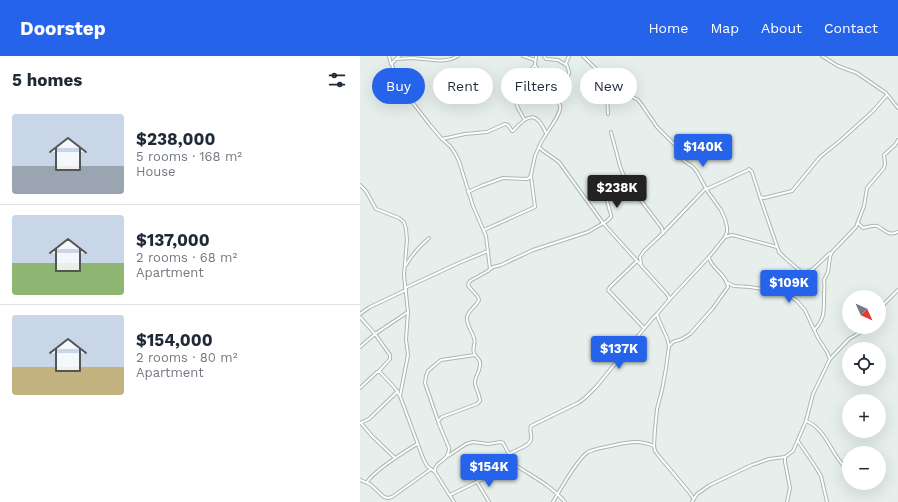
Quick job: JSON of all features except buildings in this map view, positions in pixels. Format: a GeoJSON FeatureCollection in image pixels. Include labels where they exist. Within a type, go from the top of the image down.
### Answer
{"type":"FeatureCollection","features":[{"type":"Feature","properties":{"kind":"street"},"geometry":{"type":"LineString","coordinates":[[389,56],[395,76],[406,94],[457,156],[467,183],[468,192],[473,206],[484,230],[491,267],[489,270]]}},
{"type":"Feature","properties":{"kind":"street"},"geometry":{"type":"LineString","coordinates":[[392,65],[392,63],[399,56]]}},
{"type":"Feature","properties":{"kind":"street"},"geometry":{"type":"LineString","coordinates":[[395,60],[411,58],[443,60],[458,56]]}},
{"type":"Feature","properties":{"kind":"street"},"geometry":{"type":"LineString","coordinates":[[523,56],[535,60]]}},
{"type":"Feature","properties":{"kind":"street"},"geometry":{"type":"LineString","coordinates":[[536,56],[535,65],[537,68]]}},
{"type":"Feature","properties":{"kind":"street"},"geometry":{"type":"LineString","coordinates":[[544,56],[546,59],[558,60],[567,66]]}},
{"type":"Feature","properties":{"kind":"street"},"geometry":{"type":"LineString","coordinates":[[567,66],[566,60],[569,56]]}},
{"type":"Feature","properties":{"kind":"street"},"geometry":{"type":"LineString","coordinates":[[583,56],[595,68]]}},
{"type":"Feature","properties":{"kind":"street"},"geometry":{"type":"LineString","coordinates":[[822,56],[838,66],[857,73],[887,95],[898,108]]}},
{"type":"Feature","properties":{"kind":"street"},"geometry":{"type":"LineString","coordinates":[[524,120],[515,96],[517,88],[535,65]]}},
{"type":"Feature","properties":{"kind":"street"},"geometry":{"type":"LineString","coordinates":[[760,197],[764,198],[792,191],[820,157],[873,111],[887,95]]}},
{"type":"Feature","properties":{"kind":"street"},"geometry":{"type":"LineString","coordinates":[[509,454],[531,442],[531,426],[585,398],[596,387],[644,328],[709,257],[725,237],[727,227],[725,219],[697,172],[683,160],[676,146],[657,127],[637,99]]}},
{"type":"Feature","properties":{"kind":"street"},"geometry":{"type":"LineString","coordinates":[[484,230],[535,207],[531,176],[535,156],[560,112],[560,104]]}},
{"type":"Feature","properties":{"kind":"street"},"geometry":{"type":"LineString","coordinates":[[607,104],[608,114]]}},
{"type":"Feature","properties":{"kind":"street"},"geometry":{"type":"LineString","coordinates":[[442,139],[465,134],[487,132],[505,124],[508,125],[513,131],[524,120],[532,117],[541,123],[547,133]]}},
{"type":"Feature","properties":{"kind":"street"},"geometry":{"type":"LineString","coordinates":[[611,132],[623,174],[662,229],[663,233]]}},
{"type":"Feature","properties":{"kind":"street"},"geometry":{"type":"LineString","coordinates":[[787,294],[787,289],[789,286],[799,276],[813,270],[855,228],[864,206],[867,188],[884,168],[884,156],[898,140]]}},
{"type":"Feature","properties":{"kind":"street"},"geometry":{"type":"LineString","coordinates":[[539,147],[559,162],[603,223],[666,293],[669,300]]}},
{"type":"Feature","properties":{"kind":"street"},"geometry":{"type":"LineString","coordinates":[[644,328],[608,290],[644,251],[706,189],[749,169],[752,172],[779,252],[799,270],[799,276]]}},
{"type":"Feature","properties":{"kind":"street"},"geometry":{"type":"LineString","coordinates":[[468,192],[504,178],[527,179],[531,176]]}},
{"type":"Feature","properties":{"kind":"street"},"geometry":{"type":"LineString","coordinates":[[360,185],[366,191],[376,210],[400,218],[404,222],[406,229],[404,275],[408,312],[406,339],[408,355],[400,396]]}},
{"type":"Feature","properties":{"kind":"street"},"geometry":{"type":"LineString","coordinates":[[438,421],[441,417],[449,413],[477,404],[480,401],[475,381],[480,367],[480,360],[473,351],[474,338],[467,318],[470,310],[479,302],[479,300],[469,287],[468,283],[493,267],[501,265],[533,250],[588,232],[603,223],[611,216],[607,195],[604,188]]}},
{"type":"Feature","properties":{"kind":"street"},"geometry":{"type":"LineString","coordinates":[[858,223],[863,228],[877,226],[894,234],[898,232]]}},
{"type":"Feature","properties":{"kind":"street"},"geometry":{"type":"LineString","coordinates":[[662,229],[667,229]]}},
{"type":"Feature","properties":{"kind":"street"},"geometry":{"type":"LineString","coordinates":[[727,230],[732,235],[778,247]]}},
{"type":"Feature","properties":{"kind":"street"},"geometry":{"type":"LineString","coordinates":[[725,237],[732,235]]}},
{"type":"Feature","properties":{"kind":"street"},"geometry":{"type":"LineString","coordinates":[[405,267],[413,254],[429,238]]}},
{"type":"Feature","properties":{"kind":"street"},"geometry":{"type":"LineString","coordinates":[[360,314],[370,306],[461,262],[488,251]]}},
{"type":"Feature","properties":{"kind":"street"},"geometry":{"type":"LineString","coordinates":[[814,330],[821,322],[824,314],[824,280],[828,272],[832,252]]}},
{"type":"Feature","properties":{"kind":"street"},"geometry":{"type":"LineString","coordinates":[[640,257],[641,265]]}},
{"type":"Feature","properties":{"kind":"street"},"geometry":{"type":"LineString","coordinates":[[709,257],[710,261],[721,272],[728,283],[734,286]]}},
{"type":"Feature","properties":{"kind":"street"},"geometry":{"type":"LineString","coordinates":[[669,346],[673,342],[690,334],[713,308],[728,287],[728,283]]}},
{"type":"Feature","properties":{"kind":"street"},"geometry":{"type":"LineString","coordinates":[[728,287],[750,287],[776,290],[787,294],[803,307],[830,359]]}},
{"type":"Feature","properties":{"kind":"street"},"geometry":{"type":"LineString","coordinates":[[886,302],[898,290]]}},
{"type":"Feature","properties":{"kind":"street"},"geometry":{"type":"LineString","coordinates":[[360,347],[375,334],[408,312]]}},
{"type":"Feature","properties":{"kind":"street"},"geometry":{"type":"LineString","coordinates":[[657,314],[669,346],[662,390],[657,409],[654,429],[654,446],[655,451],[689,492],[693,501],[700,492],[710,485],[744,468],[769,459],[785,457],[793,451],[806,421],[813,394],[830,359],[846,341],[856,334]]}},
{"type":"Feature","properties":{"kind":"street"},"geometry":{"type":"LineString","coordinates":[[360,317],[375,334],[391,357],[379,371],[360,388]]}},
{"type":"Feature","properties":{"kind":"street"},"geometry":{"type":"LineString","coordinates":[[448,456],[449,448],[425,383],[426,376],[428,371],[441,360],[475,355]]}},
{"type":"Feature","properties":{"kind":"street"},"geometry":{"type":"LineString","coordinates":[[379,371],[398,391],[425,462],[435,472],[454,502]]}},
{"type":"Feature","properties":{"kind":"street"},"geometry":{"type":"LineString","coordinates":[[395,458],[360,423],[369,419],[398,391]]}},
{"type":"Feature","properties":{"kind":"street"},"geometry":{"type":"LineString","coordinates":[[806,421],[819,430],[842,463]]}},
{"type":"Feature","properties":{"kind":"street"},"geometry":{"type":"LineString","coordinates":[[798,441],[821,476],[827,502]]}},
{"type":"Feature","properties":{"kind":"street"},"geometry":{"type":"LineString","coordinates":[[435,472],[436,466],[466,444],[473,442],[488,444],[501,442],[509,454],[510,462],[542,482],[557,493],[565,502]]}},
{"type":"Feature","properties":{"kind":"street"},"geometry":{"type":"LineString","coordinates":[[553,502],[557,493],[579,461],[587,453],[601,448],[627,443],[641,442],[654,446]]}},
{"type":"Feature","properties":{"kind":"street"},"geometry":{"type":"LineString","coordinates":[[367,482],[373,475],[395,458],[417,444]]}},
{"type":"Feature","properties":{"kind":"street"},"geometry":{"type":"LineString","coordinates":[[785,457],[790,488],[787,502]]}},
{"type":"Feature","properties":{"kind":"street"},"geometry":{"type":"LineString","coordinates":[[450,495],[507,467],[510,462]]}},
{"type":"Feature","properties":{"kind":"street"},"geometry":{"type":"LineString","coordinates":[[360,480],[374,486],[384,497],[388,498],[431,469]]}},
{"type":"Feature","properties":{"kind":"street"},"geometry":{"type":"LineString","coordinates":[[477,482],[489,502]]}}]}
